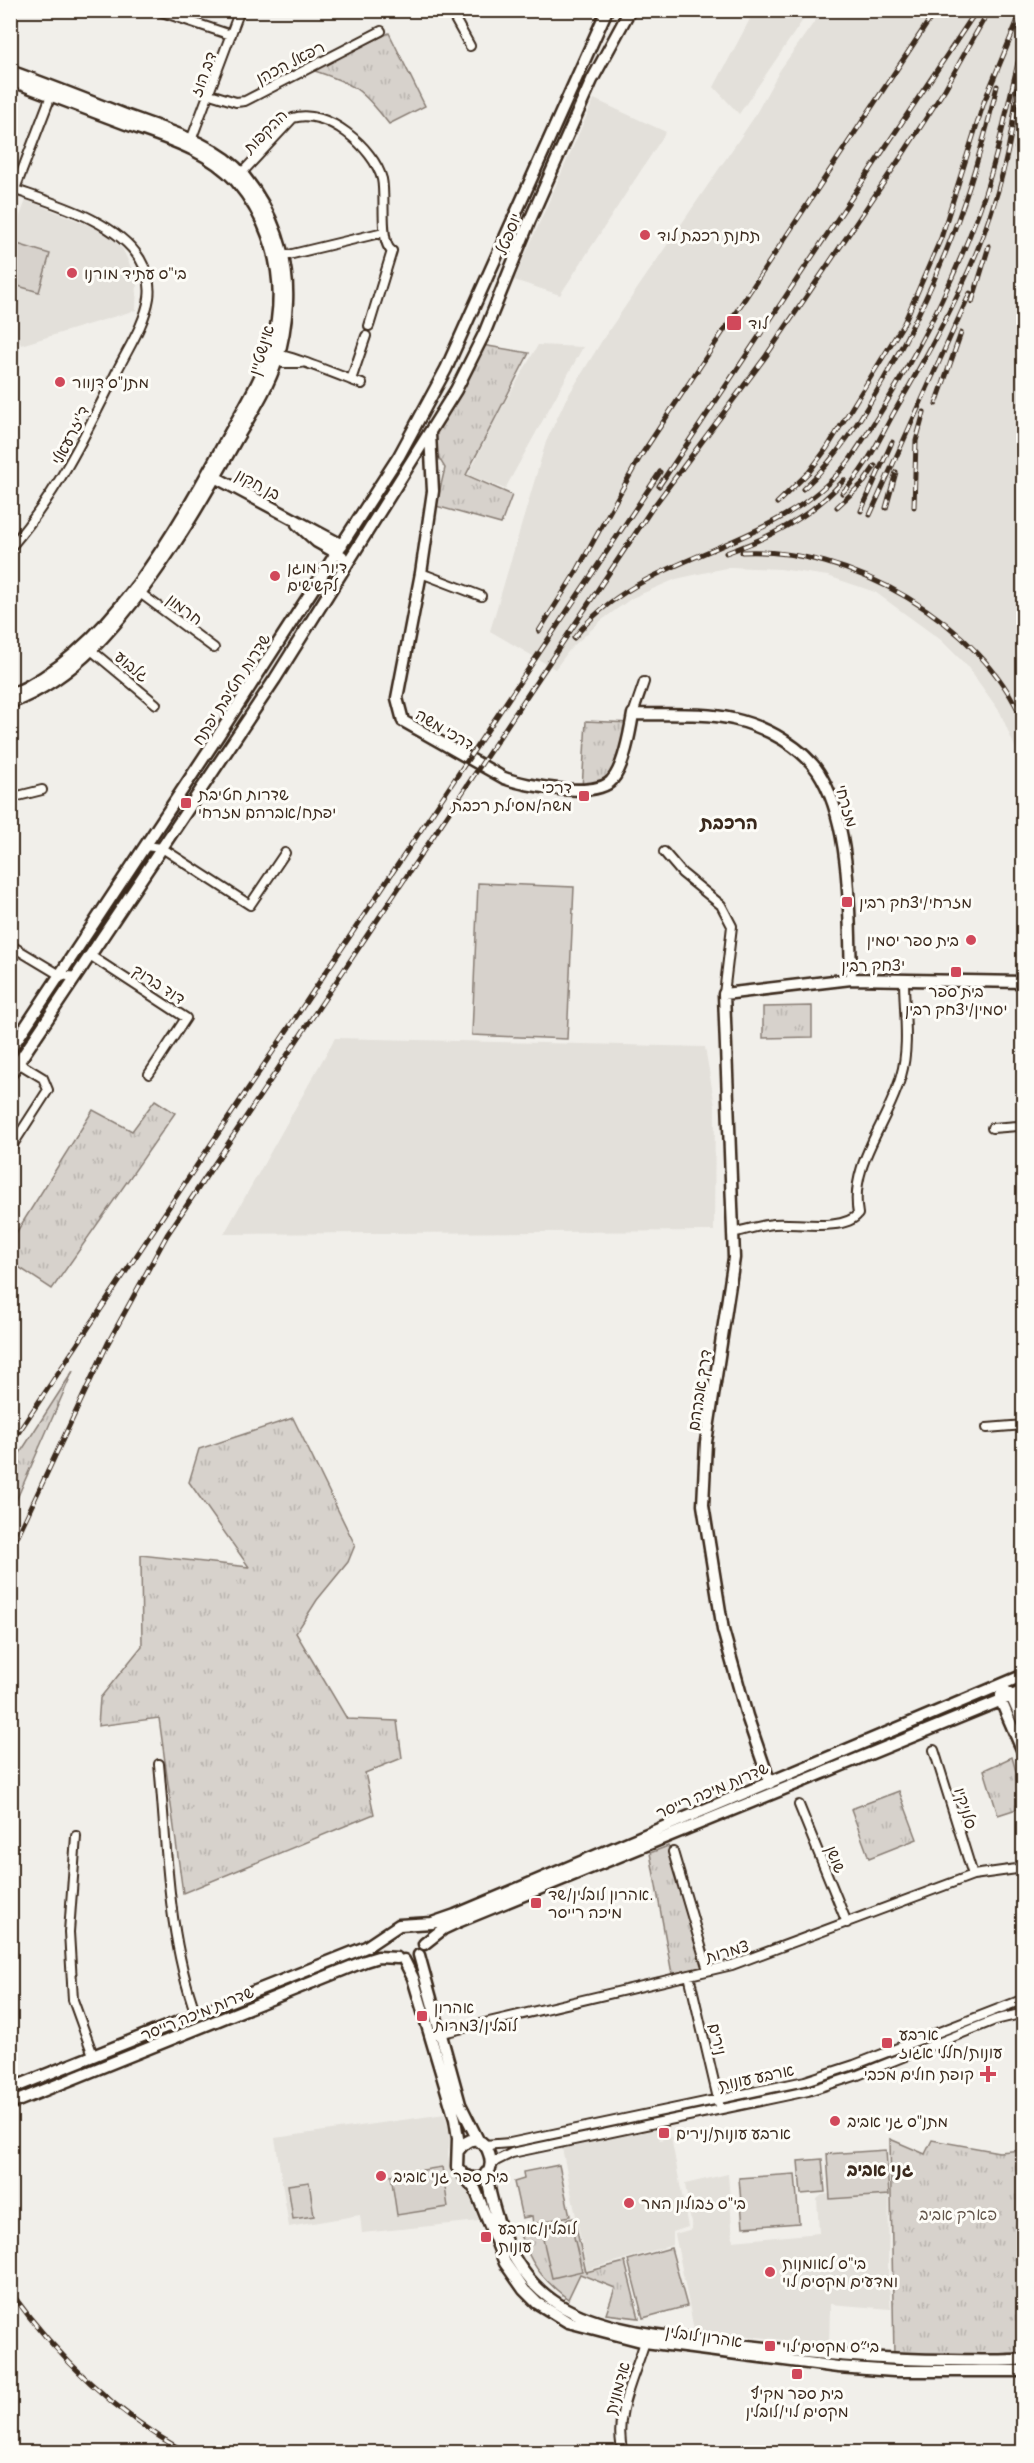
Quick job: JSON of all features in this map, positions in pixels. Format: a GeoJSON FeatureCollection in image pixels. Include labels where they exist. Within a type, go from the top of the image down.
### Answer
{"type":"FeatureCollection","features":[{"type":"Feature","properties":{"kind":"street"},"geometry":{"type":"LineString","coordinates":[[156,10],[231,35]]}},
{"type":"Feature","properties":{"kind":"street","name":"דב הוז"},"geometry":{"type":"LineString","coordinates":[[190,143],[240,10]]}},
{"type":"Feature","properties":{"kind":"street"},"geometry":{"type":"LineString","coordinates":[[450,10],[470,46]]}},
{"type":"Feature","properties":{"kind":"street","name":"יוספטל"},"geometry":{"type":"LineString","coordinates":[[422,417],[446,369],[607,10]]}},
{"type":"Feature","properties":{"kind":"street","name":"יוספטל"},"geometry":{"type":"LineString","coordinates":[[410,466],[484,334],[564,141],[604,56],[630,10]]}},
{"type":"Feature","properties":{"kind":"street","name":"רפאל הכהן"},"geometry":{"type":"LineString","coordinates":[[210,94],[236,102],[245,101],[381,31]]}},
{"type":"Feature","properties":{"kind":"street","name":"אינשטיין"},"geometry":{"type":"LineString","coordinates":[[10,71],[52,92]]}},
{"type":"Feature","properties":{"kind":"street","name":"אינשטיין"},"geometry":{"type":"LineString","coordinates":[[10,80],[52,92],[190,143],[238,177],[279,257],[287,302],[275,356],[187,526],[140,593],[91,650],[45,686],[10,703]]}},
{"type":"Feature","properties":{"kind":"street","name":"ד'יזרעאלי"},"geometry":{"type":"LineString","coordinates":[[10,548],[47,503],[68,470],[137,330],[149,296],[146,272],[124,239],[93,220],[13,189],[52,92]]}},
{"type":"Feature","properties":{"kind":"street","name":"הרקפות"},"geometry":{"type":"LineString","coordinates":[[238,177],[293,118],[308,116],[321,120],[353,137],[369,152],[378,167],[385,200],[385,244],[392,250],[369,326]]}},
{"type":"Feature","properties":{"kind":"street"},"geometry":{"type":"LineString","coordinates":[[279,257],[384,232]]}},
{"type":"Feature","properties":{"kind":"street"},"geometry":{"type":"LineString","coordinates":[[351,380],[366,336]]}},
{"type":"Feature","properties":{"kind":"street"},"geometry":{"type":"LineString","coordinates":[[275,356],[362,384]]}},
{"type":"Feature","properties":{"kind":"street","name":"שדרות חטיבת יפתח"},"geometry":{"type":"LineString","coordinates":[[10,1050],[339,550],[422,417]]}},
{"type":"Feature","properties":{"kind":"street","name":"דרכי משה"},"geometry":{"type":"LineString","coordinates":[[430,434],[433,471],[421,573],[397,698],[399,715],[410,727],[480,767],[513,782],[549,788],[596,789],[608,784],[617,773],[633,714]]}},
{"type":"Feature","properties":{"kind":"street"},"geometry":{"type":"LineString","coordinates":[[410,466],[424,460],[433,471]]}},
{"type":"Feature","properties":{"kind":"street","name":"שדרות חטיבת יפתח"},"geometry":{"type":"LineString","coordinates":[[10,1075],[20,1064],[281,669],[410,466]]}},
{"type":"Feature","properties":{"kind":"street","name":"אינשטיין"},"geometry":{"type":"LineString","coordinates":[[10,695],[53,671],[98,630],[157,558],[212,476]]}},
{"type":"Feature","properties":{"kind":"street","name":"בן חקון"},"geometry":{"type":"LineString","coordinates":[[212,476],[294,521],[314,528],[339,550],[351,557]]}},
{"type":"Feature","properties":{"kind":"street"},"geometry":{"type":"LineString","coordinates":[[421,573],[481,596]]}},
{"type":"Feature","properties":{"kind":"street","name":"חרמון"},"geometry":{"type":"LineString","coordinates":[[140,593],[214,648]]}},
{"type":"Feature","properties":{"kind":"street","name":"גלבוע"},"geometry":{"type":"LineString","coordinates":[[91,650],[156,704]]}},
{"type":"Feature","properties":{"kind":"street"},"geometry":{"type":"LineString","coordinates":[[633,714],[644,682]]}},
{"type":"Feature","properties":{"kind":"street","name":"מזרחי"},"geometry":{"type":"LineString","coordinates":[[633,714],[732,718],[766,730],[800,753],[822,776],[834,804],[847,870],[851,979]]}},
{"type":"Feature","properties":{"kind":"street"},"geometry":{"type":"LineString","coordinates":[[10,798],[42,790]]}},
{"type":"Feature","properties":{"kind":"street"},"geometry":{"type":"LineString","coordinates":[[145,846],[162,848],[250,905],[285,853]]}},
{"type":"Feature","properties":{"kind":"street"},"geometry":{"type":"LineString","coordinates":[[664,852],[689,879],[721,905],[732,926],[724,994]]}},
{"type":"Feature","properties":{"kind":"street"},"geometry":{"type":"LineString","coordinates":[[10,945],[60,975],[76,977]]}},
{"type":"Feature","properties":{"kind":"street","name":"דוד ברוך"},"geometry":{"type":"LineString","coordinates":[[91,956],[186,1018],[149,1074]]}},
{"type":"Feature","properties":{"kind":"street","name":"יצחק רבין"},"geometry":{"type":"LineString","coordinates":[[724,994],[851,979],[1023,982]]}},
{"type":"Feature","properties":{"kind":"street"},"geometry":{"type":"LineString","coordinates":[[732,1233],[775,1224],[828,1225],[854,1219],[858,1214],[855,1196],[857,1177],[896,1093],[902,1074],[905,1057],[904,980]]}},
{"type":"Feature","properties":{"kind":"street","name":"דרך אברהם"},"geometry":{"type":"LineString","coordinates":[[724,994],[734,1258],[706,1442],[703,1504],[723,1630],[747,1716],[770,1783]]}},
{"type":"Feature","properties":{"kind":"street"},"geometry":{"type":"LineString","coordinates":[[10,1149],[48,1090],[42,1078],[20,1064]]}},
{"type":"Feature","properties":{"kind":"street"},"geometry":{"type":"LineString","coordinates":[[992,1128],[1018,1126],[1023,1121]]}},
{"type":"Feature","properties":{"kind":"street"},"geometry":{"type":"LineString","coordinates":[[987,1428],[1023,1425]]}},
{"type":"Feature","properties":{"kind":"street","name":"שדרות מיכה רייסר"},"geometry":{"type":"LineString","coordinates":[[411,1925],[432,1923],[455,1915],[1023,1676]]}},
{"type":"Feature","properties":{"kind":"street"},"geometry":{"type":"LineString","coordinates":[[1001,1685],[1023,1754]]}},
{"type":"Feature","properties":{"kind":"street","name":"שדרות מיכה רייסר"},"geometry":{"type":"LineString","coordinates":[[424,1944],[443,1929],[460,1921],[1023,1691]]}},
{"type":"Feature","properties":{"kind":"street"},"geometry":{"type":"LineString","coordinates":[[1006,1698],[1023,1725]]}},
{"type":"Feature","properties":{"kind":"street","name":"סלניקיו"},"geometry":{"type":"LineString","coordinates":[[934,1750],[972,1875]]}},
{"type":"Feature","properties":{"kind":"street"},"geometry":{"type":"LineString","coordinates":[[159,1764],[176,1937],[196,2014]]}},
{"type":"Feature","properties":{"kind":"street","name":"שושן"},"geometry":{"type":"LineString","coordinates":[[800,1805],[847,1923]]}},
{"type":"Feature","properties":{"kind":"street"},"geometry":{"type":"LineString","coordinates":[[76,1836],[69,1932],[73,2000],[93,2055]]}},
{"type":"Feature","properties":{"kind":"street"},"geometry":{"type":"LineString","coordinates":[[673,1852],[708,1970]]}},
{"type":"Feature","properties":{"kind":"street","name":"צמרות"},"geometry":{"type":"LineString","coordinates":[[435,2035],[732,1965],[972,1875],[1023,1868]]}},
{"type":"Feature","properties":{"kind":"street"},"geometry":{"type":"LineString","coordinates":[[424,1944],[419,1955],[435,2035],[455,2120],[457,2167],[464,2175],[475,2177],[488,2170],[492,2157],[460,2104],[435,2035],[413,1978],[400,1959],[389,1950],[390,1933],[399,1925],[411,1925],[422,1934],[424,1944]]}},
{"type":"Feature","properties":{"kind":"street","name":"שדרות מיכה רייסר"},"geometry":{"type":"LineString","coordinates":[[10,2089],[366,1947],[390,1933]]}},
{"type":"Feature","properties":{"kind":"street"},"geometry":{"type":"LineString","coordinates":[[400,1959],[419,1955]]}},
{"type":"Feature","properties":{"kind":"street","name":"שדרות מיכה רייסר"},"geometry":{"type":"LineString","coordinates":[[10,2104],[365,1961],[378,1957],[400,1959]]}},
{"type":"Feature","properties":{"kind":"street","name":"נירים"},"geometry":{"type":"LineString","coordinates":[[689,1975],[721,2110]]}},
{"type":"Feature","properties":{"kind":"street","name":"ארבע עונות"},"geometry":{"type":"LineString","coordinates":[[482,2143],[510,2143],[800,2082],[854,2065],[1023,1999]]}},
{"type":"Feature","properties":{"kind":"street","name":"ארבע עונות"},"geometry":{"type":"LineString","coordinates":[[488,2170],[496,2161],[512,2153],[818,2088],[891,2062],[995,2020],[1023,2013]]}},
{"type":"Feature","properties":{"kind":"street"},"geometry":{"type":"LineString","coordinates":[[458,2151],[464,2144],[482,2143]]}},
{"type":"Feature","properties":{"kind":"street","name":"אהרון לובלין"},"geometry":{"type":"LineString","coordinates":[[488,2170],[490,2197],[507,2244],[520,2269],[532,2283],[572,2313],[646,2337],[871,2360],[1023,2359]]}},
{"type":"Feature","properties":{"kind":"street","name":"אהרון לובלין"},"geometry":{"type":"LineString","coordinates":[[464,2175],[475,2189],[504,2263],[518,2283],[537,2303],[568,2322],[646,2337],[870,2370],[1023,2371]]}},
{"type":"Feature","properties":{"kind":"street","name":"אדמונית"},"geometry":{"type":"LineString","coordinates":[[623,2452],[619,2430],[621,2416],[646,2337]]}},
{"type":"Feature","properties":{"kind":"shaded area"},"geometry":{"type":"Polygon","coordinates":[[[710,11],[809,11],[739,114],[714,87],[750,19],[710,11]]]}},
{"type":"Feature","properties":{"kind":"shaded area"},"geometry":{"type":"Polygon","coordinates":[[[822,11],[1023,11],[1023,775],[1017,752],[1000,712],[967,666],[941,640],[875,592],[828,576],[780,569],[730,567],[676,579],[632,598],[602,620],[571,648],[555,669],[490,631],[546,442],[565,401],[603,339],[753,119],[780,70],[822,11]]]}},
{"type":"Feature","properties":{"kind":"shaded area"},"geometry":{"type":"Polygon","coordinates":[[[594,99],[666,132],[560,295],[514,280],[594,99]]]}},
{"type":"Feature","properties":{"kind":"shaded area","name":"בי\"ס עתיד מורנו"},"geometry":{"type":"Polygon","coordinates":[[[26,200],[94,227],[112,237],[123,250],[137,280],[136,310],[21,345],[17,336],[11,334],[10,243],[26,200]]]}},
{"type":"Feature","properties":{"kind":"shaded area"},"geometry":{"type":"Polygon","coordinates":[[[538,345],[583,347],[505,489],[468,475],[500,411],[538,345]]]}},
{"type":"Feature","properties":{"kind":"shaded area"},"geometry":{"type":"Polygon","coordinates":[[[335,1038],[705,1047],[715,1106],[714,1231],[224,1234],[335,1038]]]}},
{"type":"Feature","properties":{"kind":"shaded area"},"geometry":{"type":"Polygon","coordinates":[[[445,2114],[450,2135],[448,2155],[451,2173],[468,2191],[479,2221],[362,2233],[360,2215],[289,2227],[275,2138],[445,2114]]]}},
{"type":"Feature","properties":{"kind":"shaded area","name":"בי\"ס זבולון המר"},"geometry":{"type":"Polygon","coordinates":[[[658,2129],[660,2140],[671,2137],[688,2227],[673,2232],[673,2245],[587,2270],[562,2148],[658,2129]]]}},
{"type":"Feature","properties":{"kind":"shaded area"},"geometry":{"type":"Polygon","coordinates":[[[728,2174],[733,2241],[819,2233],[817,2199],[822,2195],[829,2194],[830,2198],[889,2195],[888,2275],[891,2309],[830,2304],[829,2345],[694,2330],[675,2234],[692,2229],[685,2184],[728,2174]]]}},
{"type":"Feature","properties":{"kind":"green space"},"geometry":{"type":"Polygon","coordinates":[[[389,33],[425,106],[389,124],[372,103],[356,89],[338,79],[312,70],[389,33]]]}},
{"type":"Feature","properties":{"kind":"green space"},"geometry":{"type":"Polygon","coordinates":[[[14,243],[50,254],[39,292],[11,284],[11,255],[14,243]]]}},
{"type":"Feature","properties":{"kind":"green space"},"geometry":{"type":"Polygon","coordinates":[[[482,345],[529,353],[466,475],[512,495],[501,524],[436,506],[445,468],[436,453],[433,439],[482,345]]]}},
{"type":"Feature","properties":{"kind":"green space"},"geometry":{"type":"Polygon","coordinates":[[[586,721],[631,723],[613,780],[582,789],[586,721]]]}},
{"type":"Feature","properties":{"kind":"green space"},"geometry":{"type":"Polygon","coordinates":[[[478,883],[574,887],[567,1039],[472,1035],[478,883]]]}},
{"type":"Feature","properties":{"kind":"green space"},"geometry":{"type":"Polygon","coordinates":[[[812,1006],[812,1037],[763,1038],[763,1007],[812,1006]]]}},
{"type":"Feature","properties":{"kind":"green space"},"geometry":{"type":"Polygon","coordinates":[[[155,1100],[175,1113],[52,1289],[11,1262],[11,1241],[93,1110],[132,1131],[155,1100]]]}},
{"type":"Feature","properties":{"kind":"green space"},"geometry":{"type":"Polygon","coordinates":[[[73,1371],[11,1512],[11,1467],[73,1371]]]}},
{"type":"Feature","properties":{"kind":"green space"},"geometry":{"type":"Polygon","coordinates":[[[293,1418],[355,1545],[348,1562],[317,1600],[296,1633],[347,1719],[397,1721],[402,1758],[365,1773],[374,1814],[183,1893],[159,1718],[98,1726],[100,1698],[142,1646],[141,1555],[249,1567],[189,1482],[199,1449],[293,1418]]]}},
{"type":"Feature","properties":{"kind":"green space"},"geometry":{"type":"Polygon","coordinates":[[[1012,1757],[1023,1797],[1023,1807],[998,1815],[984,1770],[1012,1757]]]}},
{"type":"Feature","properties":{"kind":"green space"},"geometry":{"type":"Polygon","coordinates":[[[899,1791],[917,1839],[869,1858],[851,1809],[899,1791]]]}},
{"type":"Feature","properties":{"kind":"green space"},"geometry":{"type":"Polygon","coordinates":[[[668,1846],[703,1967],[672,1974],[650,1853],[668,1846]]]}},
{"type":"Feature","properties":{"kind":"green space","name":"פארק אביב"},"geometry":{"type":"Polygon","coordinates":[[[890,2139],[925,2154],[932,2140],[999,2152],[1023,2150],[1023,2354],[894,2356],[890,2139]]]}},
{"type":"Feature","properties":{"kind":"green space"},"geometry":{"type":"Polygon","coordinates":[[[886,2150],[889,2195],[830,2199],[827,2154],[886,2150]]]}},
{"type":"Feature","properties":{"kind":"green space"},"geometry":{"type":"Polygon","coordinates":[[[822,2159],[825,2192],[801,2194],[798,2161],[822,2159]]]}},
{"type":"Feature","properties":{"kind":"green space"},"geometry":{"type":"Polygon","coordinates":[[[559,2165],[570,2216],[533,2224],[532,2216],[522,2218],[514,2182],[524,2179],[523,2172],[559,2165]]]}},
{"type":"Feature","properties":{"kind":"green space"},"geometry":{"type":"Polygon","coordinates":[[[442,2167],[448,2207],[397,2215],[391,2175],[442,2167]]]}},
{"type":"Feature","properties":{"kind":"green space"},"geometry":{"type":"Polygon","coordinates":[[[795,2174],[799,2223],[743,2227],[739,2178],[795,2174]]]}},
{"type":"Feature","properties":{"kind":"green space"},"geometry":{"type":"Polygon","coordinates":[[[309,2182],[314,2216],[293,2219],[288,2185],[309,2182]]]}},
{"type":"Feature","properties":{"kind":"green space"},"geometry":{"type":"Polygon","coordinates":[[[574,2218],[586,2272],[625,2262],[639,2318],[606,2314],[615,2288],[580,2274],[568,2299],[537,2269],[518,2230],[574,2218]]]}},
{"type":"Feature","properties":{"kind":"green space"},"geometry":{"type":"Polygon","coordinates":[[[570,2220],[582,2271],[552,2278],[540,2226],[570,2220]]]}},
{"type":"Feature","properties":{"kind":"green space"},"geometry":{"type":"Polygon","coordinates":[[[671,2248],[687,2306],[643,2318],[628,2260],[671,2248]]]}},
{"type":"Feature","properties":{"kind":"railway"},"geometry":{"type":"LineString","coordinates":[[539,631],[578,569],[640,457],[936,10]]}},
{"type":"Feature","properties":{"kind":"railway"},"geometry":{"type":"LineString","coordinates":[[659,486],[977,10]]}},
{"type":"Feature","properties":{"kind":"railway"},"geometry":{"type":"LineString","coordinates":[[10,1552],[108,1343],[167,1235],[651,510],[766,356],[901,157],[945,89],[989,10]]}},
{"type":"Feature","properties":{"kind":"railway"},"geometry":{"type":"LineString","coordinates":[[777,503],[809,472],[827,448],[904,323],[941,238],[984,102],[1022,10]]}},
{"type":"Feature","properties":{"kind":"railway"},"geometry":{"type":"LineString","coordinates":[[574,638],[603,608],[636,586],[784,516],[819,492],[849,461],[905,371],[953,276],[979,211],[992,169],[1024,39]]}},
{"type":"Feature","properties":{"kind":"railway"},"geometry":{"type":"LineString","coordinates":[[803,489],[838,451],[857,423],[884,379],[921,308],[952,237],[965,200],[997,86]]}},
{"type":"Feature","properties":{"kind":"railway"},"geometry":{"type":"LineString","coordinates":[[842,493],[851,484],[878,442],[939,332],[975,255],[1002,175],[1017,88]]}},
{"type":"Feature","properties":{"kind":"railway"},"geometry":{"type":"LineString","coordinates":[[1017,148],[1024,125]]}},
{"type":"Feature","properties":{"kind":"railway"},"geometry":{"type":"LineString","coordinates":[[972,302],[989,246]]}},
{"type":"Feature","properties":{"kind":"railway"},"geometry":{"type":"LineString","coordinates":[[870,515],[970,293]]}},
{"type":"Feature","properties":{"kind":"railway"},"geometry":{"type":"LineString","coordinates":[[936,404],[961,333]]}},
{"type":"Feature","properties":{"kind":"railway"},"geometry":{"type":"LineString","coordinates":[[914,507],[916,441],[924,412]]}},
{"type":"Feature","properties":{"kind":"railway"},"geometry":{"type":"LineString","coordinates":[[861,511],[892,442]]}},
{"type":"Feature","properties":{"kind":"railway"},"geometry":{"type":"LineString","coordinates":[[837,507],[864,482],[875,466]]}},
{"type":"Feature","properties":{"kind":"railway"},"geometry":{"type":"LineString","coordinates":[[10,1445],[660,472]]}},
{"type":"Feature","properties":{"kind":"railway"},"geometry":{"type":"LineString","coordinates":[[886,508],[896,472]]}},
{"type":"Feature","properties":{"kind":"railway"},"geometry":{"type":"LineString","coordinates":[[726,553],[790,524],[818,505],[844,480]]}},
{"type":"Feature","properties":{"kind":"railway"},"geometry":{"type":"LineString","coordinates":[[742,552],[783,553],[825,562],[867,577],[907,597],[944,623],[977,653],[1004,686],[1024,723]]}},
{"type":"Feature","properties":{"kind":"railway"},"geometry":{"type":"LineString","coordinates":[[10,2291],[47,2338],[88,2381],[134,2419],[185,2452]]}},
{"type":"Feature","properties":{"kind":"place","name":"תחנת רכבת לוד"},"geometry":{"type":"Point","coordinates":[645,235]}},
{"type":"Feature","properties":{"kind":"place","name":"בי\"ס עתיד מורנו"},"geometry":{"type":"Point","coordinates":[72,273]}},
{"type":"Feature","properties":{"kind":"place","name":"לוד"},"geometry":{"type":"Point","coordinates":[734,323]}},
{"type":"Feature","properties":{"kind":"place","name":"מתנ\"ס דנוור"},"geometry":{"type":"Point","coordinates":[60,382]}},
{"type":"Feature","properties":{"kind":"place","name":"דיור מוגן לקשישים"},"geometry":{"type":"Point","coordinates":[275,576]}},
{"type":"Feature","properties":{"kind":"place","name":"דרכי משה/מסילת רכבת"},"geometry":{"type":"Point","coordinates":[584,796]}},
{"type":"Feature","properties":{"kind":"place","name":"שדרות חטיבת יפתח/אברהם מזרחי"},"geometry":{"type":"Point","coordinates":[186,803]}},
{"type":"Feature","properties":{"kind":"place","name":"מזרחי/יצחק רבין"},"geometry":{"type":"Point","coordinates":[847,902]}},
{"type":"Feature","properties":{"kind":"place","name":"בית ספר יסמין"},"geometry":{"type":"Point","coordinates":[971,940]}},
{"type":"Feature","properties":{"kind":"place","name":"בית ספר יסמין/יצחק רבין"},"geometry":{"type":"Point","coordinates":[956,972]}},
{"type":"Feature","properties":{"kind":"place","name":"אהרון לובלין/שד. מיכה רייסר"},"geometry":{"type":"Point","coordinates":[536,1903]}},
{"type":"Feature","properties":{"kind":"place","name":"אהרון לובלין/צמרות"},"geometry":{"type":"Point","coordinates":[422,2016]}},
{"type":"Feature","properties":{"kind":"place","name":"ארבע עונות/חללי אגוז"},"geometry":{"type":"Point","coordinates":[887,2043]}},
{"type":"Feature","properties":{"kind":"place","name":"קופת חולים מכבי"},"geometry":{"type":"Point","coordinates":[988,2074]}},
{"type":"Feature","properties":{"kind":"place","name":"מתנ\"ס גני אביב"},"geometry":{"type":"Point","coordinates":[835,2121]}},
{"type":"Feature","properties":{"kind":"place","name":"ארבע עונות/נירים"},"geometry":{"type":"Point","coordinates":[664,2133]}},
{"type":"Feature","properties":{"kind":"place","name":"בית ספר גני אביב"},"geometry":{"type":"Point","coordinates":[381,2176]}},
{"type":"Feature","properties":{"kind":"place","name":"בי\"ס זבולון המר"},"geometry":{"type":"Point","coordinates":[629,2203]}},
{"type":"Feature","properties":{"kind":"place","name":"לובלין/ארבע עונות"},"geometry":{"type":"Point","coordinates":[486,2237]}},
{"type":"Feature","properties":{"kind":"place","name":"בי\"ס לאומנות ומדעים מקסים לוי"},"geometry":{"type":"Point","coordinates":[770,2272]}},
{"type":"Feature","properties":{"kind":"place","name":"בי״ס מקסים לוי"},"geometry":{"type":"Point","coordinates":[770,2346]}},
{"type":"Feature","properties":{"kind":"place","name":"בית ספר מקיף מקסים לוי/לובלין"},"geometry":{"type":"Point","coordinates":[797,2374]}},
{"type":"Feature","properties":{"kind":"district","name":"הרכבת"},"geometry":{"type":"Point","coordinates":[729,822]}},
{"type":"Feature","properties":{"kind":"district","name":"גני אביב"},"geometry":{"type":"Point","coordinates":[880,2169]}}]}
